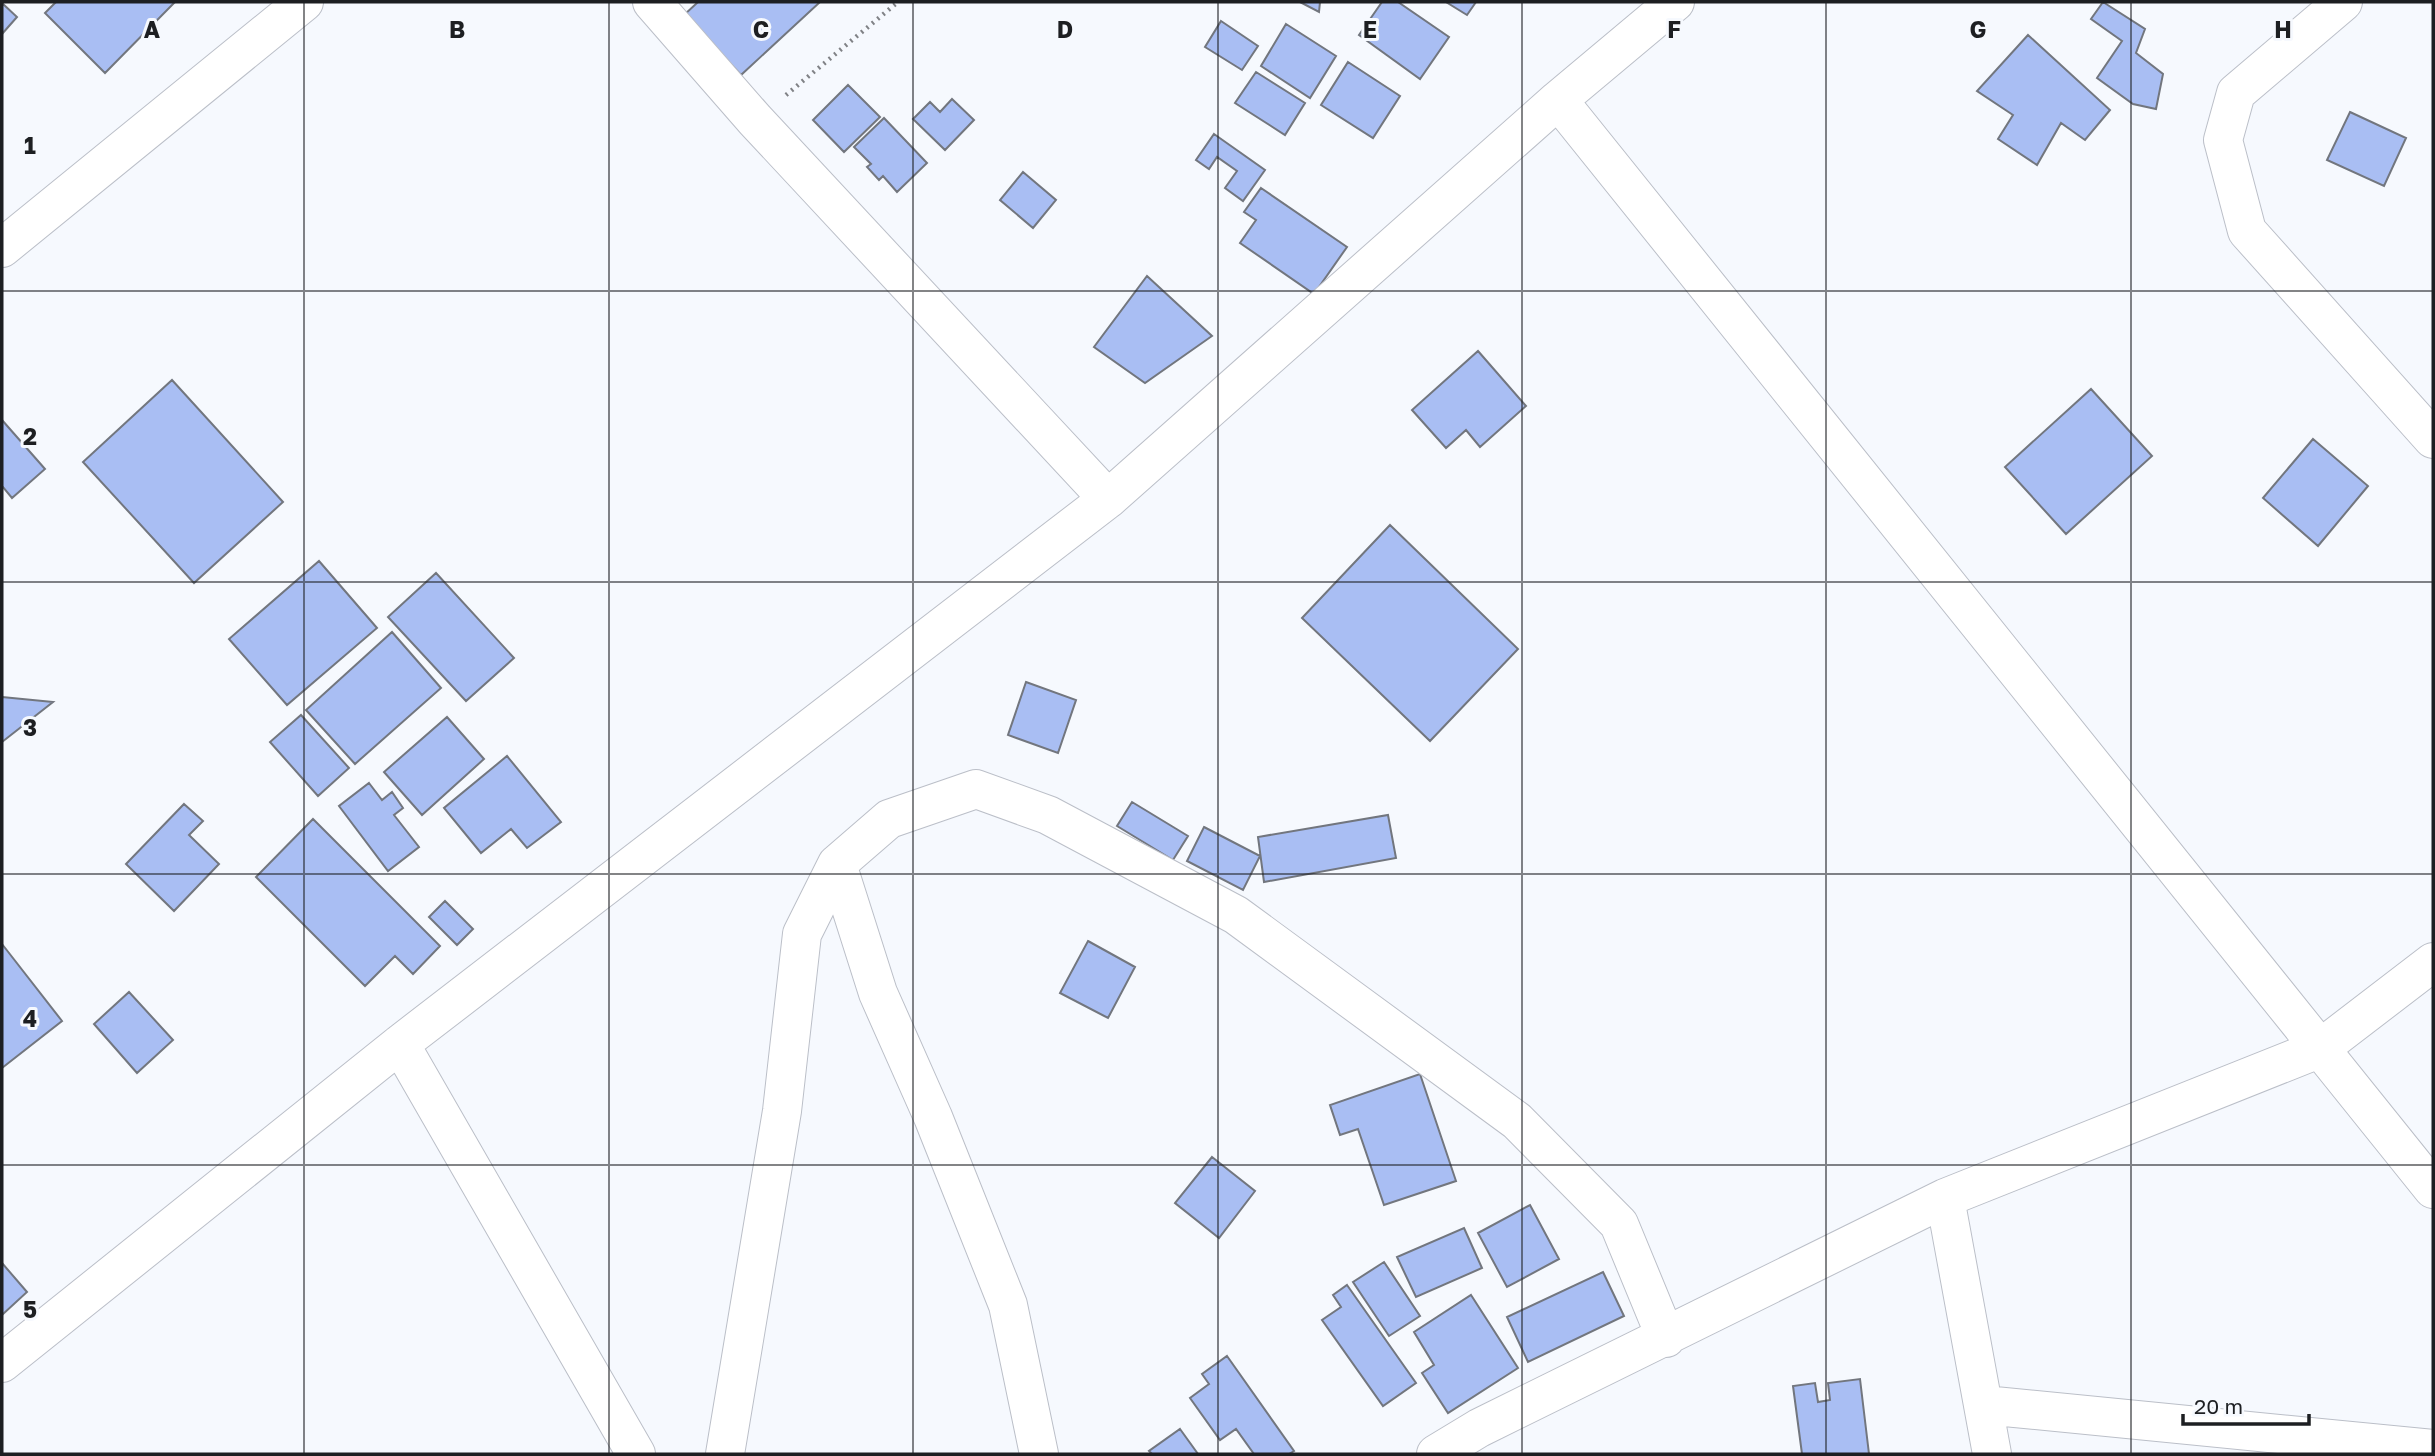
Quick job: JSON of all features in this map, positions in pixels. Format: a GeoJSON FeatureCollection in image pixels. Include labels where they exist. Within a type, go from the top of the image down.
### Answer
{"type":"FeatureCollection","features":[{"type":"Feature","properties":{"kind":"street"},"geometry":{"type":"LineString","coordinates":[[2,248],[304,2]]}},
{"type":"Feature","properties":{"kind":"street"},"geometry":{"type":"LineString","coordinates":[[652,2],[755,120],[1108,499]]}},
{"type":"Feature","properties":{"kind":"street"},"geometry":{"type":"LineString","coordinates":[[2,1363],[400,1044],[1108,499],[1558,100],[1675,2]]}},
{"type":"Feature","properties":{"kind":"street"},"geometry":{"type":"LineString","coordinates":[[2343,2],[2236,93],[2223,140],[2247,232],[2433,439]]}},
{"type":"Feature","properties":{"kind":"street"},"geometry":{"type":"LineString","coordinates":[[1558,100],[2433,1189]]}},
{"type":"Feature","properties":{"kind":"street"},"geometry":{"type":"LineString","coordinates":[[725,1454],[782,1111],[802,934],[837,864],[889,819],[976,789],[1048,815],[1236,915],[1517,1121],[1619,1224],[1666,1338]]}},
{"type":"Feature","properties":{"kind":"street"},"geometry":{"type":"LineString","coordinates":[[837,864],[878,993],[933,1116],[1008,1305],[1039,1454]]}},
{"type":"Feature","properties":{"kind":"street"},"geometry":{"type":"LineString","coordinates":[[1436,1454],[1479,1428],[1945,1198],[2320,1048],[2433,962]]}},
{"type":"Feature","properties":{"kind":"street"},"geometry":{"type":"LineString","coordinates":[[400,1044],[636,1454]]}},
{"type":"Feature","properties":{"kind":"street"},"geometry":{"type":"LineString","coordinates":[[1945,1198],[1992,1454]]}},
{"type":"Feature","properties":{"kind":"street"},"geometry":{"type":"LineString","coordinates":[[1984,1405],[2433,1449]]}},
{"type":"Feature","properties":{"kind":"path"},"geometry":{"type":"LineString","coordinates":[[755,120],[898,2]]}},
{"type":"Feature","properties":{"kind":"building"},"geometry":{"type":"Polygon","coordinates":[[[56,2],[175,2],[105,73],[45,13],[56,2]]]}},
{"type":"Feature","properties":{"kind":"building"},"geometry":{"type":"Polygon","coordinates":[[[698,2],[820,2],[741,75],[684,15],[698,2]]]}},
{"type":"Feature","properties":{"kind":"building"},"geometry":{"type":"Polygon","coordinates":[[[1300,2],[1320,2],[1319,12],[1300,2]]]}},
{"type":"Feature","properties":{"kind":"building"},"geometry":{"type":"Polygon","coordinates":[[[1382,2],[1398,2],[1449,37],[1420,79],[1359,35],[1382,2]]]}},
{"type":"Feature","properties":{"kind":"building"},"geometry":{"type":"Polygon","coordinates":[[[1446,2],[1476,2],[1467,15],[1446,2]]]}},
{"type":"Feature","properties":{"kind":"building"},"geometry":{"type":"Polygon","coordinates":[[[2103,2],[2145,29],[2136,53],[2163,74],[2156,109],[2133,104],[2097,78],[2122,41],[2091,19],[2103,2]]]}},
{"type":"Feature","properties":{"kind":"building"},"geometry":{"type":"Polygon","coordinates":[[[2,3],[17,17],[2,34],[2,3]]]}},
{"type":"Feature","properties":{"kind":"building"},"geometry":{"type":"Polygon","coordinates":[[[1221,21],[1258,46],[1242,70],[1205,47],[1221,21]]]}},
{"type":"Feature","properties":{"kind":"building"},"geometry":{"type":"Polygon","coordinates":[[[1286,24],[1336,56],[1310,98],[1261,66],[1286,24]]]}},
{"type":"Feature","properties":{"kind":"building"},"geometry":{"type":"Polygon","coordinates":[[[2028,35],[2110,110],[2085,140],[2061,123],[2037,165],[1998,139],[2013,115],[1977,91],[2028,35]]]}},
{"type":"Feature","properties":{"kind":"building"},"geometry":{"type":"Polygon","coordinates":[[[1348,62],[1400,96],[1373,138],[1321,105],[1348,62]]]}},
{"type":"Feature","properties":{"kind":"building"},"geometry":{"type":"Polygon","coordinates":[[[1256,72],[1305,103],[1285,135],[1235,103],[1256,72]]]}},
{"type":"Feature","properties":{"kind":"building"},"geometry":{"type":"Polygon","coordinates":[[[848,85],[880,117],[844,152],[813,120],[848,85]]]}},
{"type":"Feature","properties":{"kind":"building"},"geometry":{"type":"Polygon","coordinates":[[[952,99],[974,120],[945,150],[913,119],[930,102],[940,112],[952,99]]]}},
{"type":"Feature","properties":{"kind":"building"},"geometry":{"type":"Polygon","coordinates":[[[2350,112],[2406,138],[2384,186],[2327,160],[2350,112]]]}},
{"type":"Feature","properties":{"kind":"building"},"geometry":{"type":"Polygon","coordinates":[[[884,118],[927,163],[897,192],[883,176],[879,180],[867,167],[871,164],[854,147],[884,118]]]}},
{"type":"Feature","properties":{"kind":"building"},"geometry":{"type":"Polygon","coordinates":[[[1214,134],[1265,170],[1243,201],[1225,188],[1237,171],[1217,157],[1209,169],[1196,160],[1214,134]]]}},
{"type":"Feature","properties":{"kind":"building"},"geometry":{"type":"Polygon","coordinates":[[[1023,172],[1056,200],[1033,228],[1000,200],[1023,172]]]}},
{"type":"Feature","properties":{"kind":"building"},"geometry":{"type":"Polygon","coordinates":[[[1261,188],[1347,247],[1314,294],[1240,243],[1256,220],[1244,212],[1261,188]]]}},
{"type":"Feature","properties":{"kind":"building"},"geometry":{"type":"Polygon","coordinates":[[[1147,276],[1212,336],[1145,383],[1094,347],[1147,276]]]}},
{"type":"Feature","properties":{"kind":"building"},"geometry":{"type":"Polygon","coordinates":[[[1478,351],[1526,406],[1480,447],[1466,430],[1446,448],[1412,410],[1478,351]]]}},
{"type":"Feature","properties":{"kind":"building"},"geometry":{"type":"Polygon","coordinates":[[[172,380],[283,502],[194,583],[83,462],[172,380]]]}},
{"type":"Feature","properties":{"kind":"building"},"geometry":{"type":"Polygon","coordinates":[[[2091,389],[2152,456],[2066,534],[2005,467],[2091,389]]]}},
{"type":"Feature","properties":{"kind":"building"},"geometry":{"type":"Polygon","coordinates":[[[2,420],[45,469],[12,498],[2,486],[2,420]]]}},
{"type":"Feature","properties":{"kind":"building"},"geometry":{"type":"Polygon","coordinates":[[[2313,439],[2368,486],[2318,546],[2263,498],[2313,439]]]}},
{"type":"Feature","properties":{"kind":"building"},"geometry":{"type":"Polygon","coordinates":[[[1390,525],[1518,649],[1430,741],[1302,618],[1390,525]]]}},
{"type":"Feature","properties":{"kind":"building"},"geometry":{"type":"Polygon","coordinates":[[[319,561],[377,628],[287,705],[229,639],[319,561]]]}},
{"type":"Feature","properties":{"kind":"building"},"geometry":{"type":"Polygon","coordinates":[[[436,573],[514,658],[466,701],[388,617],[436,573]]]}},
{"type":"Feature","properties":{"kind":"building"},"geometry":{"type":"Polygon","coordinates":[[[392,632],[441,688],[355,764],[306,710],[392,632]]]}},
{"type":"Feature","properties":{"kind":"building"},"geometry":{"type":"Polygon","coordinates":[[[1026,682],[1076,700],[1058,753],[1008,735],[1026,682]]]}},
{"type":"Feature","properties":{"kind":"building"},"geometry":{"type":"Polygon","coordinates":[[[2,697],[53,702],[2,742],[2,697]]]}},
{"type":"Feature","properties":{"kind":"building"},"geometry":{"type":"Polygon","coordinates":[[[301,715],[349,768],[318,796],[270,742],[301,715]]]}},
{"type":"Feature","properties":{"kind":"building"},"geometry":{"type":"Polygon","coordinates":[[[447,717],[484,759],[422,815],[384,772],[447,717]]]}},
{"type":"Feature","properties":{"kind":"building"},"geometry":{"type":"Polygon","coordinates":[[[507,756],[561,822],[527,848],[511,829],[481,853],[444,808],[507,756]]]}},
{"type":"Feature","properties":{"kind":"building"},"geometry":{"type":"Polygon","coordinates":[[[369,783],[382,800],[392,792],[403,808],[394,815],[419,847],[388,871],[339,806],[369,783]]]}},
{"type":"Feature","properties":{"kind":"building"},"geometry":{"type":"Polygon","coordinates":[[[1132,802],[1188,836],[1173,860],[1117,826],[1132,802]]]}},
{"type":"Feature","properties":{"kind":"building"},"geometry":{"type":"Polygon","coordinates":[[[184,804],[203,821],[189,835],[219,864],[174,911],[126,864],[184,804]]]}},
{"type":"Feature","properties":{"kind":"building"},"geometry":{"type":"Polygon","coordinates":[[[1388,815],[1396,858],[1264,882],[1258,837],[1388,815]]]}},
{"type":"Feature","properties":{"kind":"building"},"geometry":{"type":"Polygon","coordinates":[[[313,819],[440,946],[413,974],[395,956],[365,986],[256,877],[313,819]]]}},
{"type":"Feature","properties":{"kind":"building"},"geometry":{"type":"Polygon","coordinates":[[[1204,827],[1260,856],[1243,890],[1187,861],[1204,827]]]}},
{"type":"Feature","properties":{"kind":"building"},"geometry":{"type":"Polygon","coordinates":[[[445,901],[473,929],[457,945],[429,917],[445,901]]]}},
{"type":"Feature","properties":{"kind":"building"},"geometry":{"type":"Polygon","coordinates":[[[1088,941],[1135,967],[1108,1018],[1060,993],[1088,941]]]}},
{"type":"Feature","properties":{"kind":"building"},"geometry":{"type":"Polygon","coordinates":[[[2,944],[62,1021],[2,1068],[2,944]]]}},
{"type":"Feature","properties":{"kind":"building"},"geometry":{"type":"Polygon","coordinates":[[[129,992],[173,1040],[137,1073],[94,1024],[129,992]]]}},
{"type":"Feature","properties":{"kind":"building"},"geometry":{"type":"Polygon","coordinates":[[[1420,1074],[1456,1181],[1384,1205],[1358,1129],[1340,1135],[1330,1105],[1420,1074]]]}},
{"type":"Feature","properties":{"kind":"building"},"geometry":{"type":"Polygon","coordinates":[[[1212,1157],[1255,1191],[1219,1238],[1175,1203],[1212,1157]]]}},
{"type":"Feature","properties":{"kind":"building"},"geometry":{"type":"Polygon","coordinates":[[[1530,1205],[1559,1259],[1507,1287],[1478,1233],[1530,1205]]]}},
{"type":"Feature","properties":{"kind":"building"},"geometry":{"type":"Polygon","coordinates":[[[1464,1228],[1482,1268],[1416,1297],[1397,1257],[1464,1228]]]}},
{"type":"Feature","properties":{"kind":"building"},"geometry":{"type":"Polygon","coordinates":[[[1384,1262],[1420,1316],[1389,1336],[1353,1282],[1384,1262]]]}},
{"type":"Feature","properties":{"kind":"building"},"geometry":{"type":"Polygon","coordinates":[[[2,1263],[27,1292],[2,1315],[2,1263]]]}},
{"type":"Feature","properties":{"kind":"building"},"geometry":{"type":"Polygon","coordinates":[[[1603,1272],[1624,1316],[1528,1362],[1507,1317],[1603,1272]]]}},
{"type":"Feature","properties":{"kind":"building"},"geometry":{"type":"Polygon","coordinates":[[[1347,1285],[1416,1383],[1383,1406],[1322,1320],[1341,1307],[1333,1295],[1347,1285]]]}},
{"type":"Feature","properties":{"kind":"building"},"geometry":{"type":"Polygon","coordinates":[[[1471,1295],[1518,1368],[1448,1413],[1422,1373],[1434,1365],[1414,1332],[1471,1295]]]}},
{"type":"Feature","properties":{"kind":"building"},"geometry":{"type":"Polygon","coordinates":[[[1227,1356],[1294,1451],[1289,1454],[1254,1454],[1236,1429],[1220,1440],[1190,1398],[1209,1384],[1202,1374],[1227,1356]]]}},
{"type":"Feature","properties":{"kind":"building"},"geometry":{"type":"Polygon","coordinates":[[[1860,1379],[1869,1454],[1802,1454],[1793,1386],[1815,1383],[1818,1402],[1830,1400],[1828,1383],[1860,1379]]]}},
{"type":"Feature","properties":{"kind":"building"},"geometry":{"type":"Polygon","coordinates":[[[1180,1429],[1198,1454],[1152,1454],[1149,1451],[1180,1429]]]}}]}
